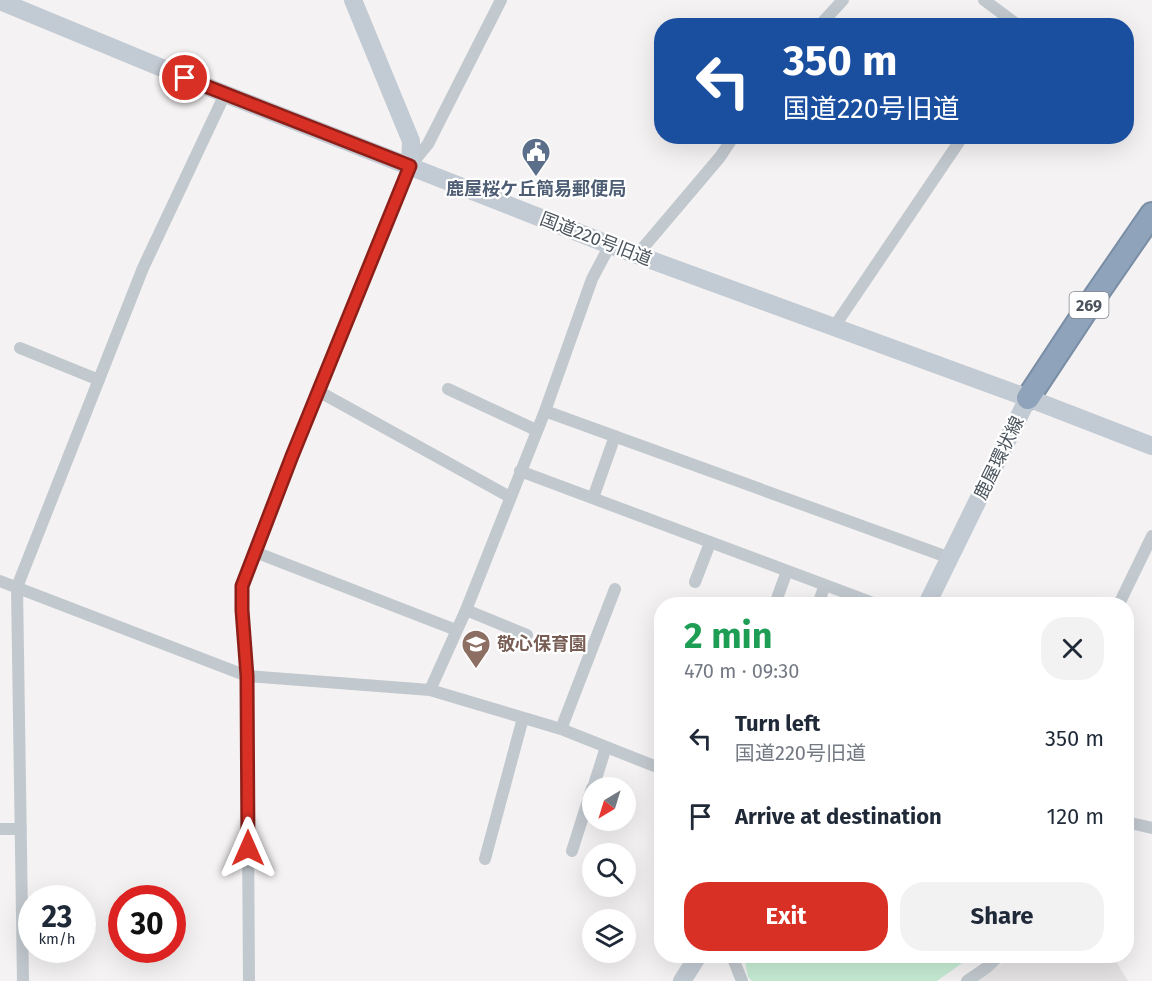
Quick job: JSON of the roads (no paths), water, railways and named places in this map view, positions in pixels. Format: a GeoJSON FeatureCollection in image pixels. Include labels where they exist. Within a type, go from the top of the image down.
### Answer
{"type":"FeatureCollection","features":[{"type":"Feature","properties":{"kind":"highway","name":"269"},"geometry":{"type":"LineString","coordinates":[[1028,398],[1152,214]]}},
{"type":"Feature","properties":{"kind":"street"},"geometry":{"type":"LineString","coordinates":[[353,0],[411,141],[410,166]]}},
{"type":"Feature","properties":{"kind":"street"},"geometry":{"type":"LineString","coordinates":[[249,981],[247,676],[242,586],[318,391],[410,166],[428,144],[501,0]]}},
{"type":"Feature","properties":{"kind":"street"},"geometry":{"type":"LineString","coordinates":[[826,18],[843,0]]}},
{"type":"Feature","properties":{"kind":"street"},"geometry":{"type":"LineString","coordinates":[[984,0],[1008,18]]}},
{"type":"Feature","properties":{"kind":"street","name":"国道220号旧道"},"geometry":{"type":"LineString","coordinates":[[0,1],[225,94],[610,245],[1028,398]]}},
{"type":"Feature","properties":{"kind":"street"},"geometry":{"type":"LineString","coordinates":[[23,981],[17,587],[143,268],[225,94]]}},
{"type":"Feature","properties":{"kind":"street"},"geometry":{"type":"LineString","coordinates":[[637,255],[720,158],[729,144]]}},
{"type":"Feature","properties":{"kind":"street"},"geometry":{"type":"LineString","coordinates":[[834,327],[958,144]]}},
{"type":"Feature","properties":{"kind":"street"},"geometry":{"type":"LineString","coordinates":[[430,690],[466,610],[545,411],[592,279],[610,245]]}},
{"type":"Feature","properties":{"kind":"street"},"geometry":{"type":"LineString","coordinates":[[20,348],[99,380]]}},
{"type":"Feature","properties":{"kind":"street"},"geometry":{"type":"LineString","coordinates":[[448,389],[536,430]]}},
{"type":"Feature","properties":{"kind":"street"},"geometry":{"type":"LineString","coordinates":[[318,391],[510,497]]}},
{"type":"Feature","properties":{"kind":"street","name":"鹿屋環状線"},"geometry":{"type":"LineString","coordinates":[[930,597],[1028,398],[1152,446]]}},
{"type":"Feature","properties":{"kind":"street"},"geometry":{"type":"LineString","coordinates":[[545,411],[950,558]]}},
{"type":"Feature","properties":{"kind":"street"},"geometry":{"type":"LineString","coordinates":[[593,498],[615,436]]}},
{"type":"Feature","properties":{"kind":"street"},"geometry":{"type":"LineString","coordinates":[[520,471],[857,597]]}},
{"type":"Feature","properties":{"kind":"street"},"geometry":{"type":"LineString","coordinates":[[1122,597],[1152,536]]}},
{"type":"Feature","properties":{"kind":"street"},"geometry":{"type":"LineString","coordinates":[[695,582],[710,543]]}},
{"type":"Feature","properties":{"kind":"street"},"geometry":{"type":"LineString","coordinates":[[255,552],[456,630]]}},
{"type":"Feature","properties":{"kind":"street"},"geometry":{"type":"LineString","coordinates":[[778,597],[787,571]]}},
{"type":"Feature","properties":{"kind":"street"},"geometry":{"type":"LineString","coordinates":[[0,581],[247,676],[430,690],[561,729],[654,767]]}},
{"type":"Feature","properties":{"kind":"street"},"geometry":{"type":"LineString","coordinates":[[821,597],[825,585]]}},
{"type":"Feature","properties":{"kind":"street"},"geometry":{"type":"LineString","coordinates":[[561,729],[615,590]]}},
{"type":"Feature","properties":{"kind":"street"},"geometry":{"type":"LineString","coordinates":[[466,610],[527,635]]}},
{"type":"Feature","properties":{"kind":"street"},"geometry":{"type":"LineString","coordinates":[[485,858],[523,718]]}},
{"type":"Feature","properties":{"kind":"street"},"geometry":{"type":"LineString","coordinates":[[596,777],[606,747]]}},
{"type":"Feature","properties":{"kind":"street"},"geometry":{"type":"LineString","coordinates":[[572,851],[582,821]]}},
{"type":"Feature","properties":{"kind":"street"},"geometry":{"type":"LineString","coordinates":[[1134,824],[1152,828]]}},
{"type":"Feature","properties":{"kind":"street"},"geometry":{"type":"LineString","coordinates":[[0,829],[21,829]]}},
{"type":"Feature","properties":{"kind":"street"},"geometry":{"type":"LineString","coordinates":[[682,981],[694,963]]}},
{"type":"Feature","properties":{"kind":"street"},"geometry":{"type":"LineString","coordinates":[[735,963],[742,981]]}},
{"type":"Feature","properties":{"kind":"street"},"geometry":{"type":"LineString","coordinates":[[967,981],[992,963]]}},
{"type":"Feature","properties":{"kind":"place","name":"鹿屋桜ケ丘簡易郵便局"},"geometry":{"type":"Point","coordinates":[536,178]}},
{"type":"Feature","properties":{"kind":"place","name":"敬心保育園"},"geometry":{"type":"Point","coordinates":[476,670]}}]}
